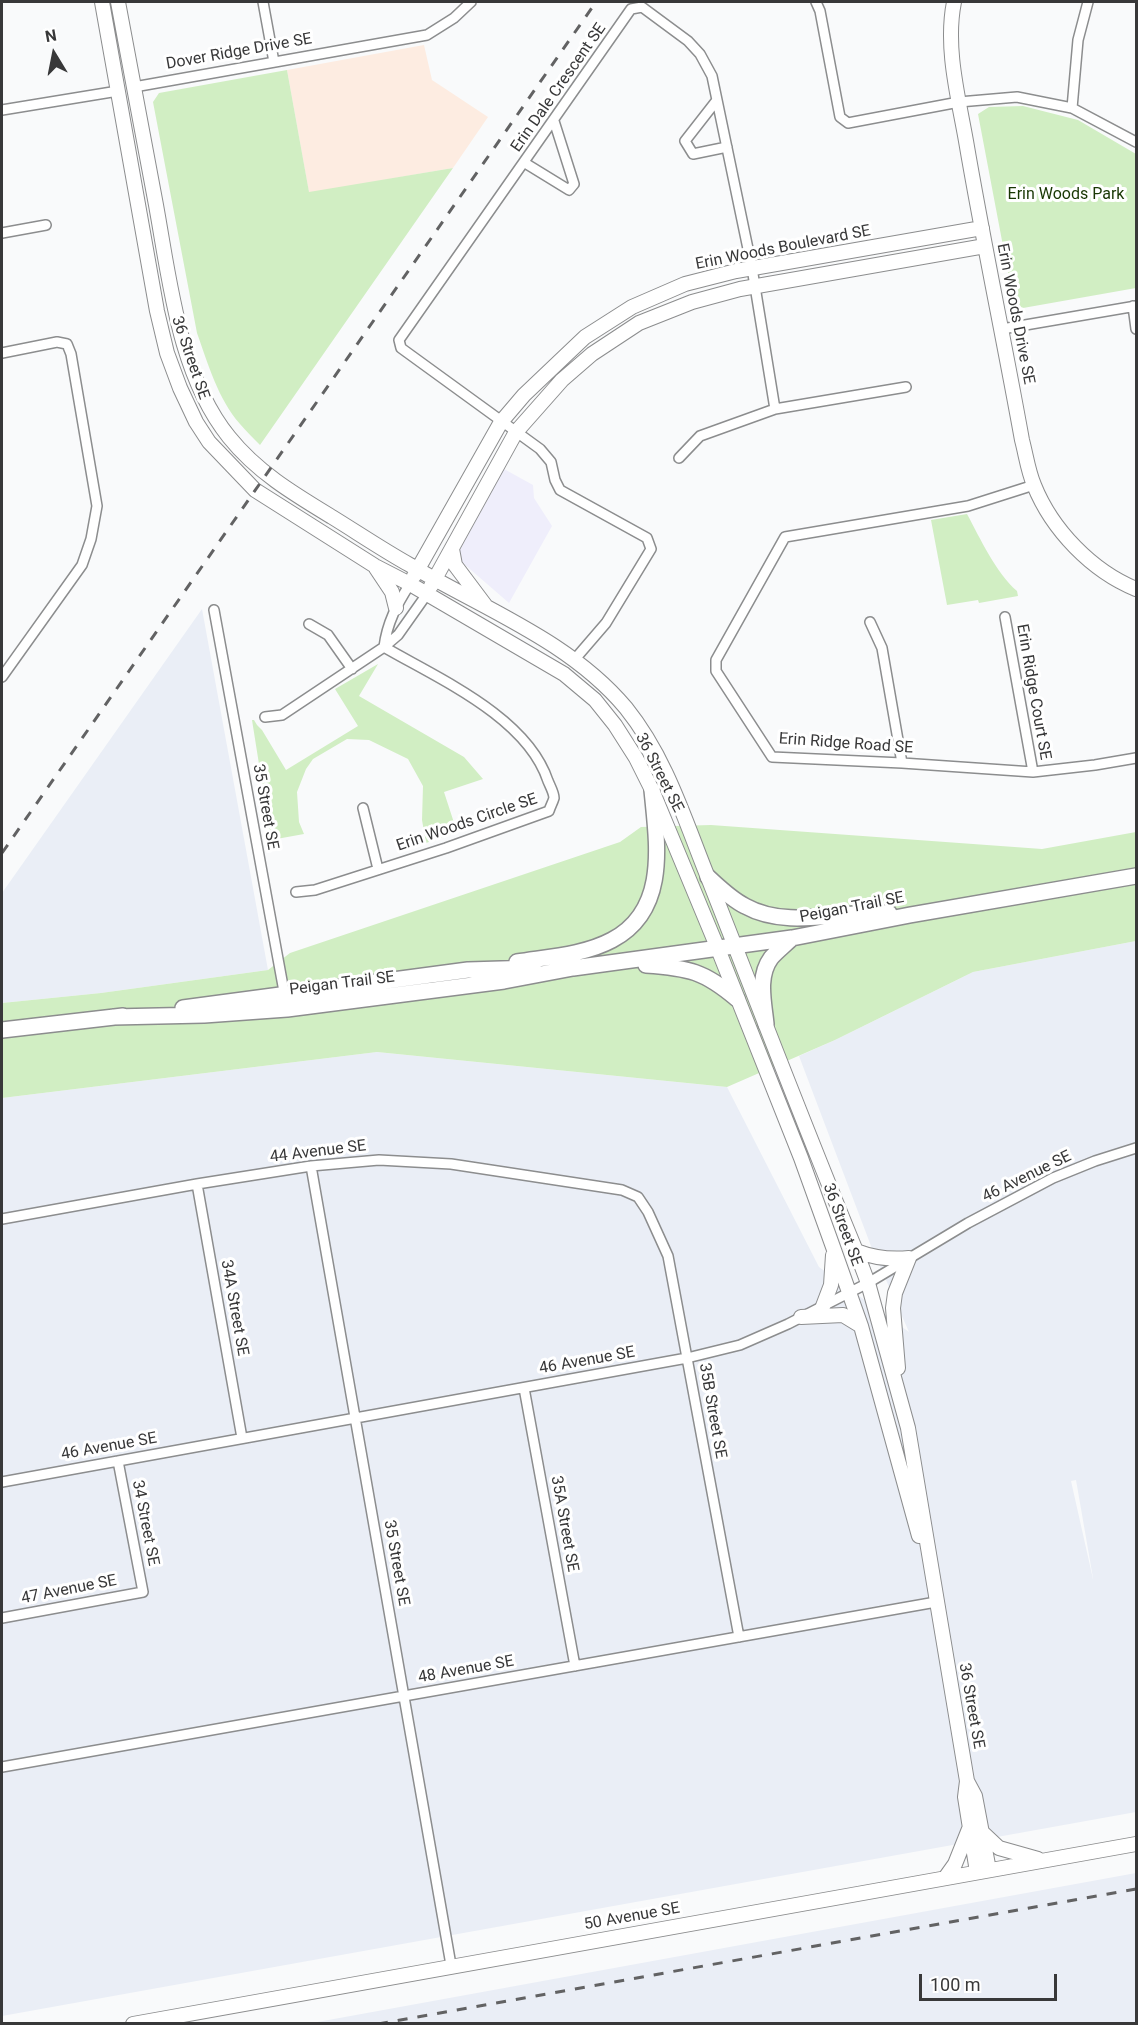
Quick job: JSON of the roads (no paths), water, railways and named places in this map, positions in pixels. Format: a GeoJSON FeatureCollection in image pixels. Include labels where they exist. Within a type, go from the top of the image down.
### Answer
{"type":"FeatureCollection","features":[{"type":"Feature","properties":{"kind":"main road"},"geometry":{"type":"LineString","coordinates":[[468,970],[582,951],[611,940],[630,928],[644,910],[654,886],[657,853],[652,790]]}},
{"type":"Feature","properties":{"kind":"main road","name":"Peigan Trail SE"},"geometry":{"type":"LineString","coordinates":[[113,1017],[204,1015],[287,1009],[504,981],[573,968],[792,938],[1137,876]]}},
{"type":"Feature","properties":{"kind":"main road"},"geometry":{"type":"LineString","coordinates":[[708,878],[745,906],[777,916],[800,917],[872,912],[910,915]]}},
{"type":"Feature","properties":{"kind":"main road"},"geometry":{"type":"LineString","coordinates":[[766,1024],[762,992],[765,970],[772,958],[792,938]]}},
{"type":"Feature","properties":{"kind":"main road"},"geometry":{"type":"LineString","coordinates":[[616,963],[670,967],[704,975],[737,999]]}},
{"type":"Feature","properties":{"kind":"main road","name":"Peigan Trail SE"},"geometry":{"type":"LineString","coordinates":[[2,1030],[468,970],[573,968]]}},
{"type":"Feature","properties":{"kind":"street","name":"36 Street SE"},"geometry":{"type":"LineString","coordinates":[[102,2],[157,311],[167,353],[196,422],[209,442],[255,490],[375,566],[530,653],[572,680],[595,700],[615,725],[636,758],[652,790],[718,949],[801,1158],[849,1292],[896,1448],[936,1602]]}},
{"type":"Feature","properties":{"kind":"street","name":"36 Street SE"},"geometry":{"type":"LineString","coordinates":[[118,2],[175,310],[198,384],[227,435],[266,474],[289,490],[418,570],[544,639],[575,659],[607,687],[630,713],[652,747],[682,807],[868,1283],[910,1438],[967,1781],[965,1797],[976,1830],[983,1871]]}},
{"type":"Feature","properties":{"kind":"street"},"geometry":{"type":"LineString","coordinates":[[263,2],[274,62]]}},
{"type":"Feature","properties":{"kind":"street","name":"Dover Ridge Drive SE"},"geometry":{"type":"LineString","coordinates":[[2,110],[428,34],[454,18],[471,2]]}},
{"type":"Feature","properties":{"kind":"street"},"geometry":{"type":"LineString","coordinates":[[816,2],[820,11],[840,117],[848,123],[959,102],[1017,97],[1072,108],[1137,142]]}},
{"type":"Feature","properties":{"kind":"street","name":"Erin Woods Drive SE"},"geometry":{"type":"LineString","coordinates":[[954,2],[951,16],[951,44],[959,102],[1022,440],[1034,485],[1051,517],[1070,541],[1095,564],[1123,583],[1137,589]]}},
{"type":"Feature","properties":{"kind":"street"},"geometry":{"type":"LineString","coordinates":[[1072,108],[1078,40],[1088,2]]}},
{"type":"Feature","properties":{"kind":"street","name":"Erin Dale Crescent SE"},"geometry":{"type":"LineString","coordinates":[[575,659],[606,623],[651,549],[647,538],[560,490],[551,462],[540,449],[401,348],[399,340],[632,9],[642,7],[688,40],[700,54],[712,76],[752,268],[776,409]]}},
{"type":"Feature","properties":{"kind":"street"},"geometry":{"type":"LineString","coordinates":[[717,100],[685,141],[693,154],[728,147]]}},
{"type":"Feature","properties":{"kind":"street"},"geometry":{"type":"LineString","coordinates":[[525,162],[569,190],[574,184],[554,121]]}},
{"type":"Feature","properties":{"kind":"street"},"geometry":{"type":"LineString","coordinates":[[2,233],[46,225]]}},
{"type":"Feature","properties":{"kind":"street","name":"Erin Woods Boulevard SE"},"geometry":{"type":"LineString","coordinates":[[410,584],[501,422],[524,395],[585,337],[632,307],[685,284],[752,268],[982,228]]}},
{"type":"Feature","properties":{"kind":"street","name":"Erin Woods Boulevard SE"},"geometry":{"type":"LineString","coordinates":[[427,594],[516,432],[562,380],[592,354],[639,323],[692,302],[755,285],[985,246]]}},
{"type":"Feature","properties":{"kind":"street"},"geometry":{"type":"LineString","coordinates":[[1002,329],[1135,306],[1137,329]]}},
{"type":"Feature","properties":{"kind":"street"},"geometry":{"type":"LineString","coordinates":[[2,353],[57,342],[67,344],[71,354],[97,506],[92,539],[82,565],[2,677]]}},
{"type":"Feature","properties":{"kind":"street"},"geometry":{"type":"LineString","coordinates":[[679,458],[700,436],[776,409],[906,387]]}},
{"type":"Feature","properties":{"kind":"street","name":"Erin Ridge Road SE"},"geometry":{"type":"LineString","coordinates":[[1034,485],[968,506],[785,537],[716,660],[716,670],[772,757],[1033,772],[1137,758]]}},
{"type":"Feature","properties":{"kind":"street"},"geometry":{"type":"LineString","coordinates":[[452,549],[455,565],[488,609]]}},
{"type":"Feature","properties":{"kind":"street"},"geometry":{"type":"LineString","coordinates":[[375,566],[392,592],[396,608]]}},
{"type":"Feature","properties":{"kind":"street"},"geometry":{"type":"LineString","coordinates":[[384,647],[387,629],[410,584]]}},
{"type":"Feature","properties":{"kind":"street"},"geometry":{"type":"LineString","coordinates":[[265,717],[282,715],[384,647],[398,635],[427,594]]}},
{"type":"Feature","properties":{"kind":"street","name":"35 Street SE"},"geometry":{"type":"LineString","coordinates":[[214,610],[287,1009]]}},
{"type":"Feature","properties":{"kind":"street","name":"Erin Ridge Court SE"},"geometry":{"type":"LineString","coordinates":[[1005,617],[1033,772]]}},
{"type":"Feature","properties":{"kind":"street"},"geometry":{"type":"LineString","coordinates":[[870,622],[882,648],[902,763]]}},
{"type":"Feature","properties":{"kind":"street"},"geometry":{"type":"LineString","coordinates":[[309,624],[328,635],[352,669]]}},
{"type":"Feature","properties":{"kind":"street","name":"Erin Woods Circle SE"},"geometry":{"type":"LineString","coordinates":[[296,891],[315,890],[446,848],[549,811],[554,797],[545,772],[531,750],[513,729],[484,705],[384,647]]}},
{"type":"Feature","properties":{"kind":"street"},"geometry":{"type":"LineString","coordinates":[[363,808],[378,869]]}},
{"type":"Feature","properties":{"kind":"street","name":"46 Avenue SE"},"geometry":{"type":"LineString","coordinates":[[2,1482],[687,1358],[740,1345],[868,1283],[968,1223],[1053,1178],[1095,1161],[1137,1148]]}},
{"type":"Feature","properties":{"kind":"street","name":"44 Avenue SE"},"geometry":{"type":"LineString","coordinates":[[2,1219],[311,1166],[379,1160],[451,1164],[622,1190],[638,1197]]}},
{"type":"Feature","properties":{"kind":"street","name":"35 Street SE"},"geometry":{"type":"LineString","coordinates":[[311,1166],[451,1965]]}},
{"type":"Feature","properties":{"kind":"street","name":"34A Street SE"},"geometry":{"type":"LineString","coordinates":[[197,1184],[242,1438]]}},
{"type":"Feature","properties":{"kind":"street","name":"35B Street SE"},"geometry":{"type":"LineString","coordinates":[[638,1197],[648,1212],[669,1256],[739,1637]]}},
{"type":"Feature","properties":{"kind":"street"},"geometry":{"type":"LineString","coordinates":[[823,1306],[831,1285],[833,1247]]}},
{"type":"Feature","properties":{"kind":"street"},"geometry":{"type":"LineString","coordinates":[[856,1251],[872,1258],[891,1260],[909,1258],[893,1308],[899,1395]]}},
{"type":"Feature","properties":{"kind":"street"},"geometry":{"type":"LineString","coordinates":[[801,1317],[843,1315],[861,1326]]}},
{"type":"Feature","properties":{"kind":"street","name":"35A Street SE"},"geometry":{"type":"LineString","coordinates":[[524,1388],[575,1666]]}},
{"type":"Feature","properties":{"kind":"street","name":"34 Street SE"},"geometry":{"type":"LineString","coordinates":[[118,1461],[143,1592]]}},
{"type":"Feature","properties":{"kind":"street","name":"47 Avenue SE"},"geometry":{"type":"LineString","coordinates":[[2,1618],[143,1592]]}},
{"type":"Feature","properties":{"kind":"street","name":"48 Avenue SE"},"geometry":{"type":"LineString","coordinates":[[2,1767],[936,1602]]}},
{"type":"Feature","properties":{"kind":"street"},"geometry":{"type":"LineString","coordinates":[[945,1878],[976,1830],[999,1848],[1043,1861]]}},
{"type":"Feature","properties":{"kind":"street","name":"50 Avenue SE"},"geometry":{"type":"LineString","coordinates":[[133,2024],[451,1965],[1137,1844]]}},
{"type":"Feature","properties":{"kind":"railway"},"geometry":{"type":"LineString","coordinates":[[2,853],[596,2]]}},
{"type":"Feature","properties":{"kind":"railway"},"geometry":{"type":"LineString","coordinates":[[378,2024],[1136,1889]]}},
{"type":"Feature","properties":{"kind":"park label","name":"Erin Woods Park"},"geometry":{"type":"Point","coordinates":[1066,195]}}]}
